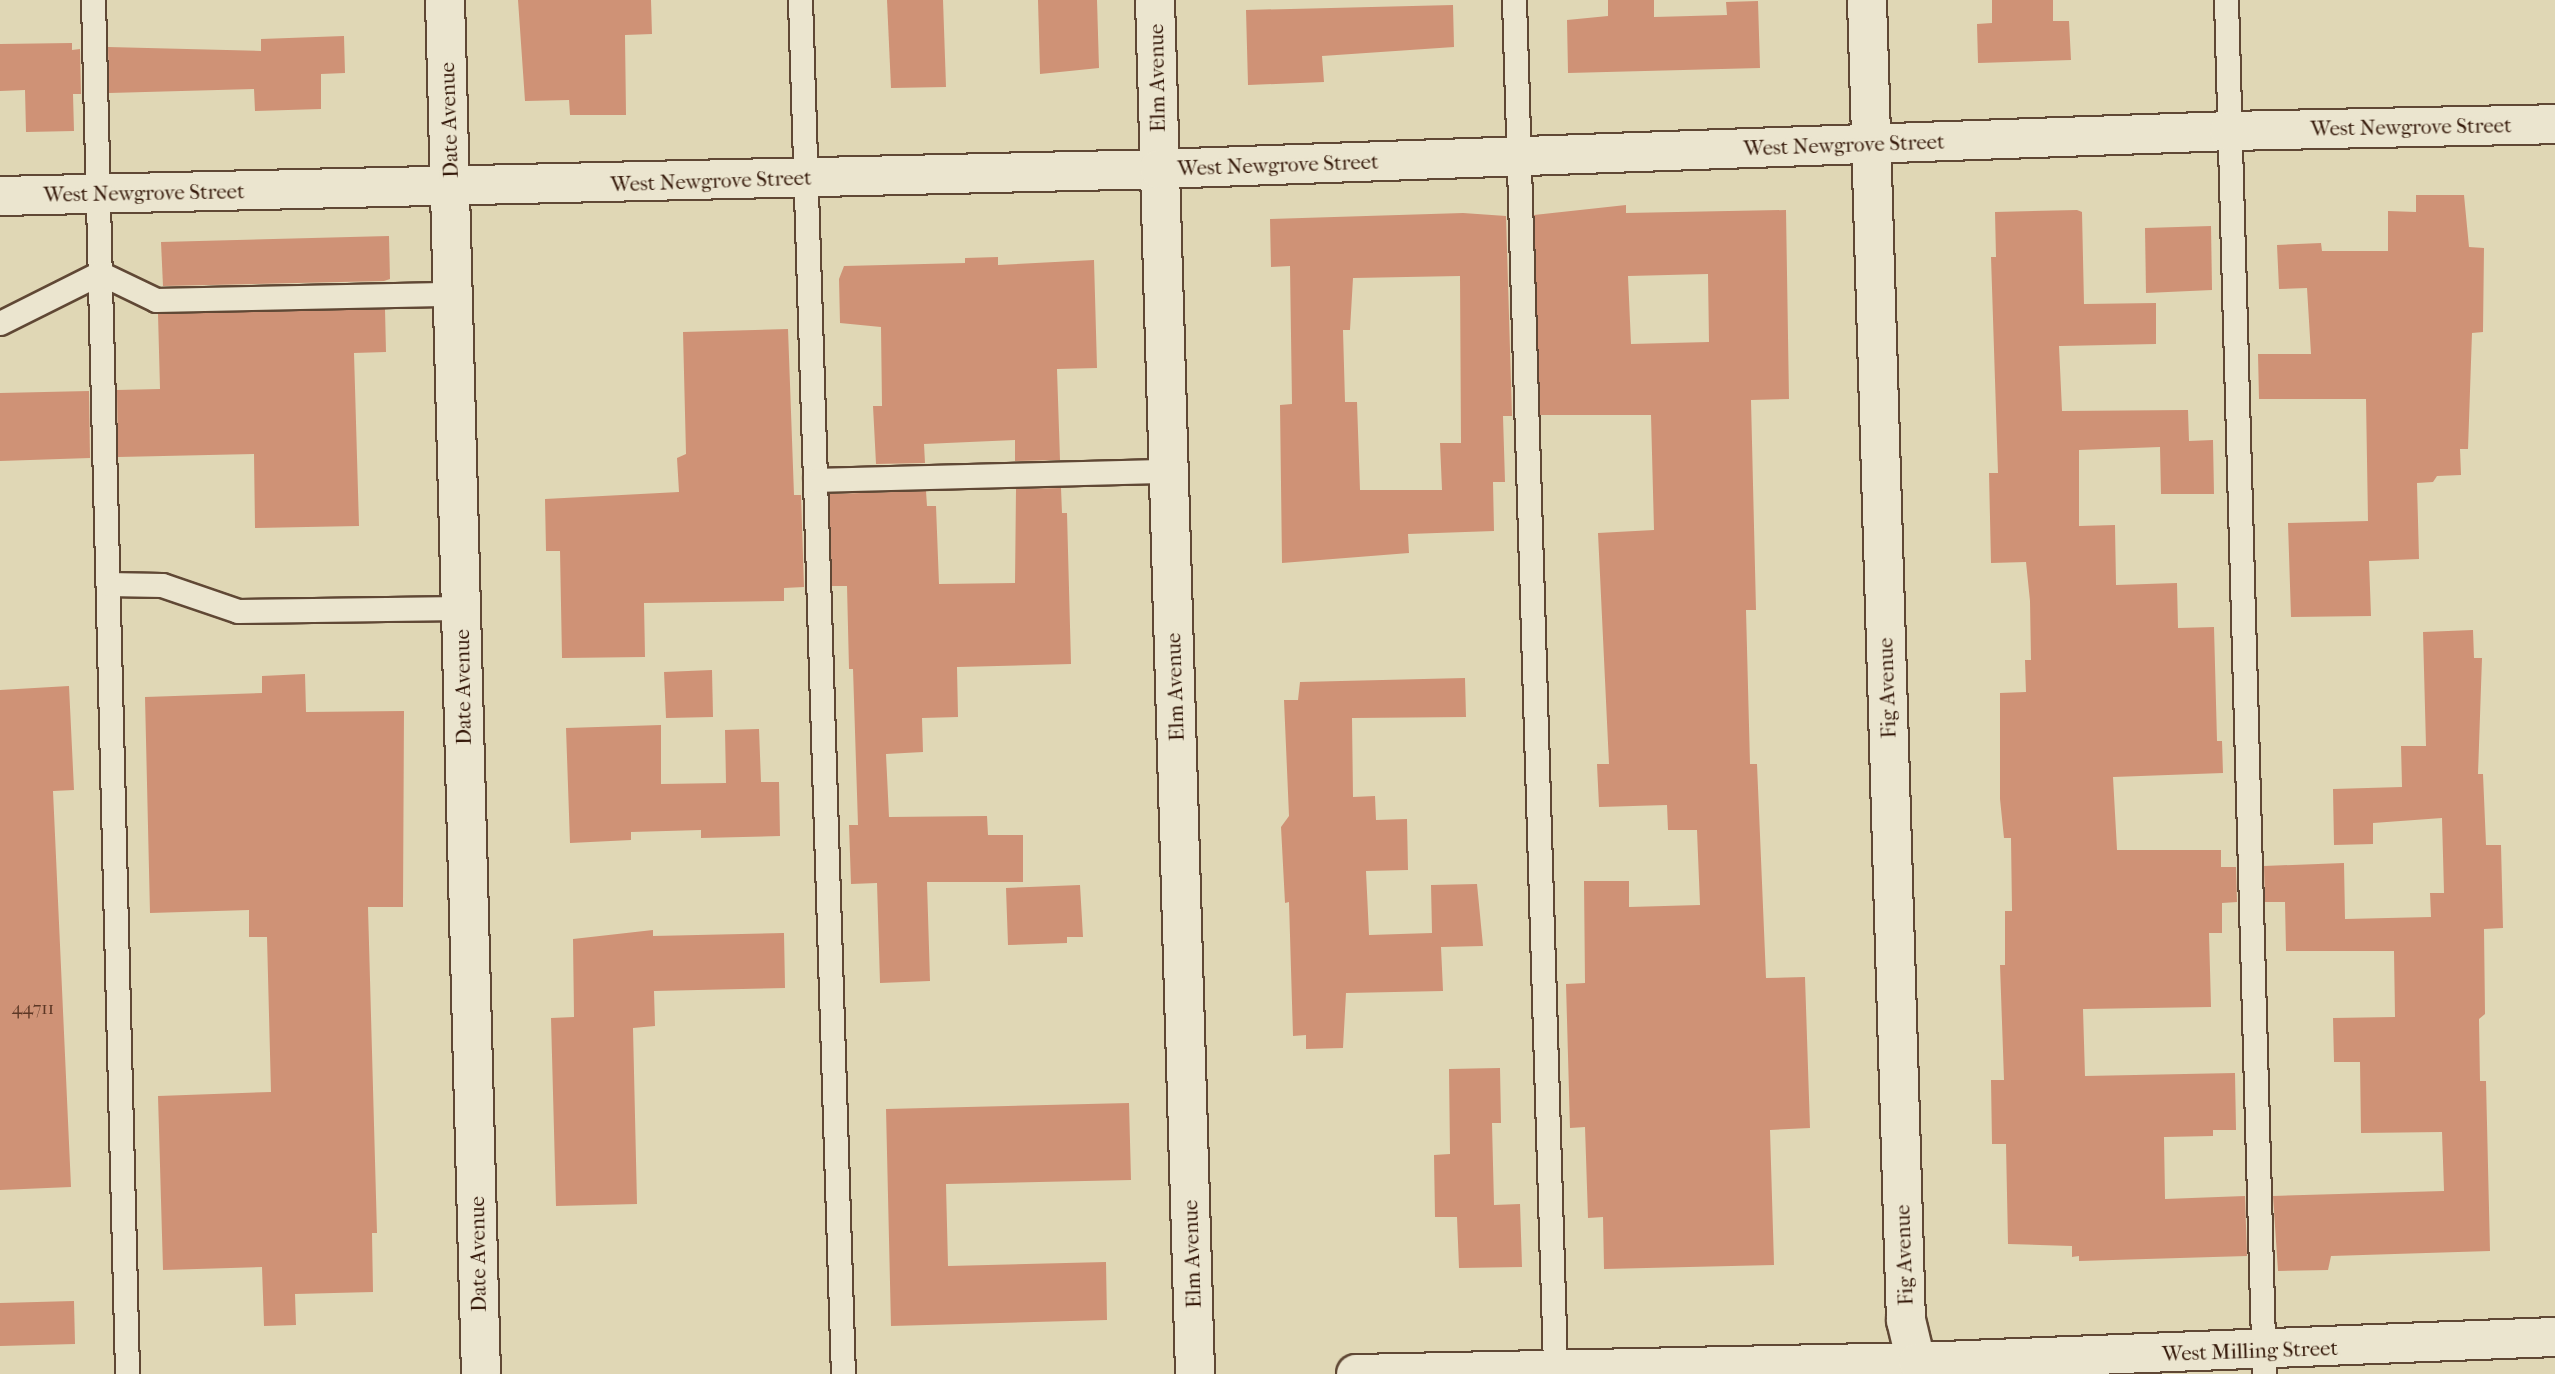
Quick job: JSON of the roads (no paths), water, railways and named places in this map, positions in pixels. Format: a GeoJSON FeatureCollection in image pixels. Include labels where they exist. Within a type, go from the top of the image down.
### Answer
{"type":"FeatureCollection","features":[{"type":"Feature","properties":{"kind":"street","name":"Date Avenue"},"geometry":{"type":"LineString","coordinates":[[445,0],[481,1374]]}},
{"type":"Feature","properties":{"kind":"street","name":"Elm Avenue"},"geometry":{"type":"LineString","coordinates":[[1155,0],[1195,1374]]}},
{"type":"Feature","properties":{"kind":"street","name":"Fig Avenue"},"geometry":{"type":"LineString","coordinates":[[1867,0],[1906,1320],[1919,1368]]}},
{"type":"Feature","properties":{"kind":"street","name":"West Newgrove Street"},"geometry":{"type":"LineString","coordinates":[[0,196],[452,189],[1159,169],[2229,131],[2555,124]]}},
{"type":"Feature","properties":{"kind":"street","name":"West Milling Street"},"geometry":{"type":"LineString","coordinates":[[1356,1374],[1555,1369],[2263,1363],[2555,1337]]}},
{"type":"Feature","properties":{"kind":"lane"},"geometry":{"type":"LineString","coordinates":[[93,0],[127,1374]]}},
{"type":"Feature","properties":{"kind":"lane"},"geometry":{"type":"LineString","coordinates":[[800,0],[843,1374]]}},
{"type":"Feature","properties":{"kind":"lane"},"geometry":{"type":"LineString","coordinates":[[1514,0],[1555,1369]]}},
{"type":"Feature","properties":{"kind":"lane"},"geometry":{"type":"LineString","coordinates":[[2226,0],[2263,1363]]}},
{"type":"Feature","properties":{"kind":"lane"},"geometry":{"type":"LineString","coordinates":[[100,273],[156,300],[454,294]]}},
{"type":"Feature","properties":{"kind":"lane"},"geometry":{"type":"LineString","coordinates":[[0,323],[100,273]]}},
{"type":"Feature","properties":{"kind":"lane"},"geometry":{"type":"LineString","coordinates":[[815,480],[1168,471]]}},
{"type":"Feature","properties":{"kind":"lane"},"geometry":{"type":"LineString","coordinates":[[108,584],[162,585],[238,611],[461,608]]}}]}
